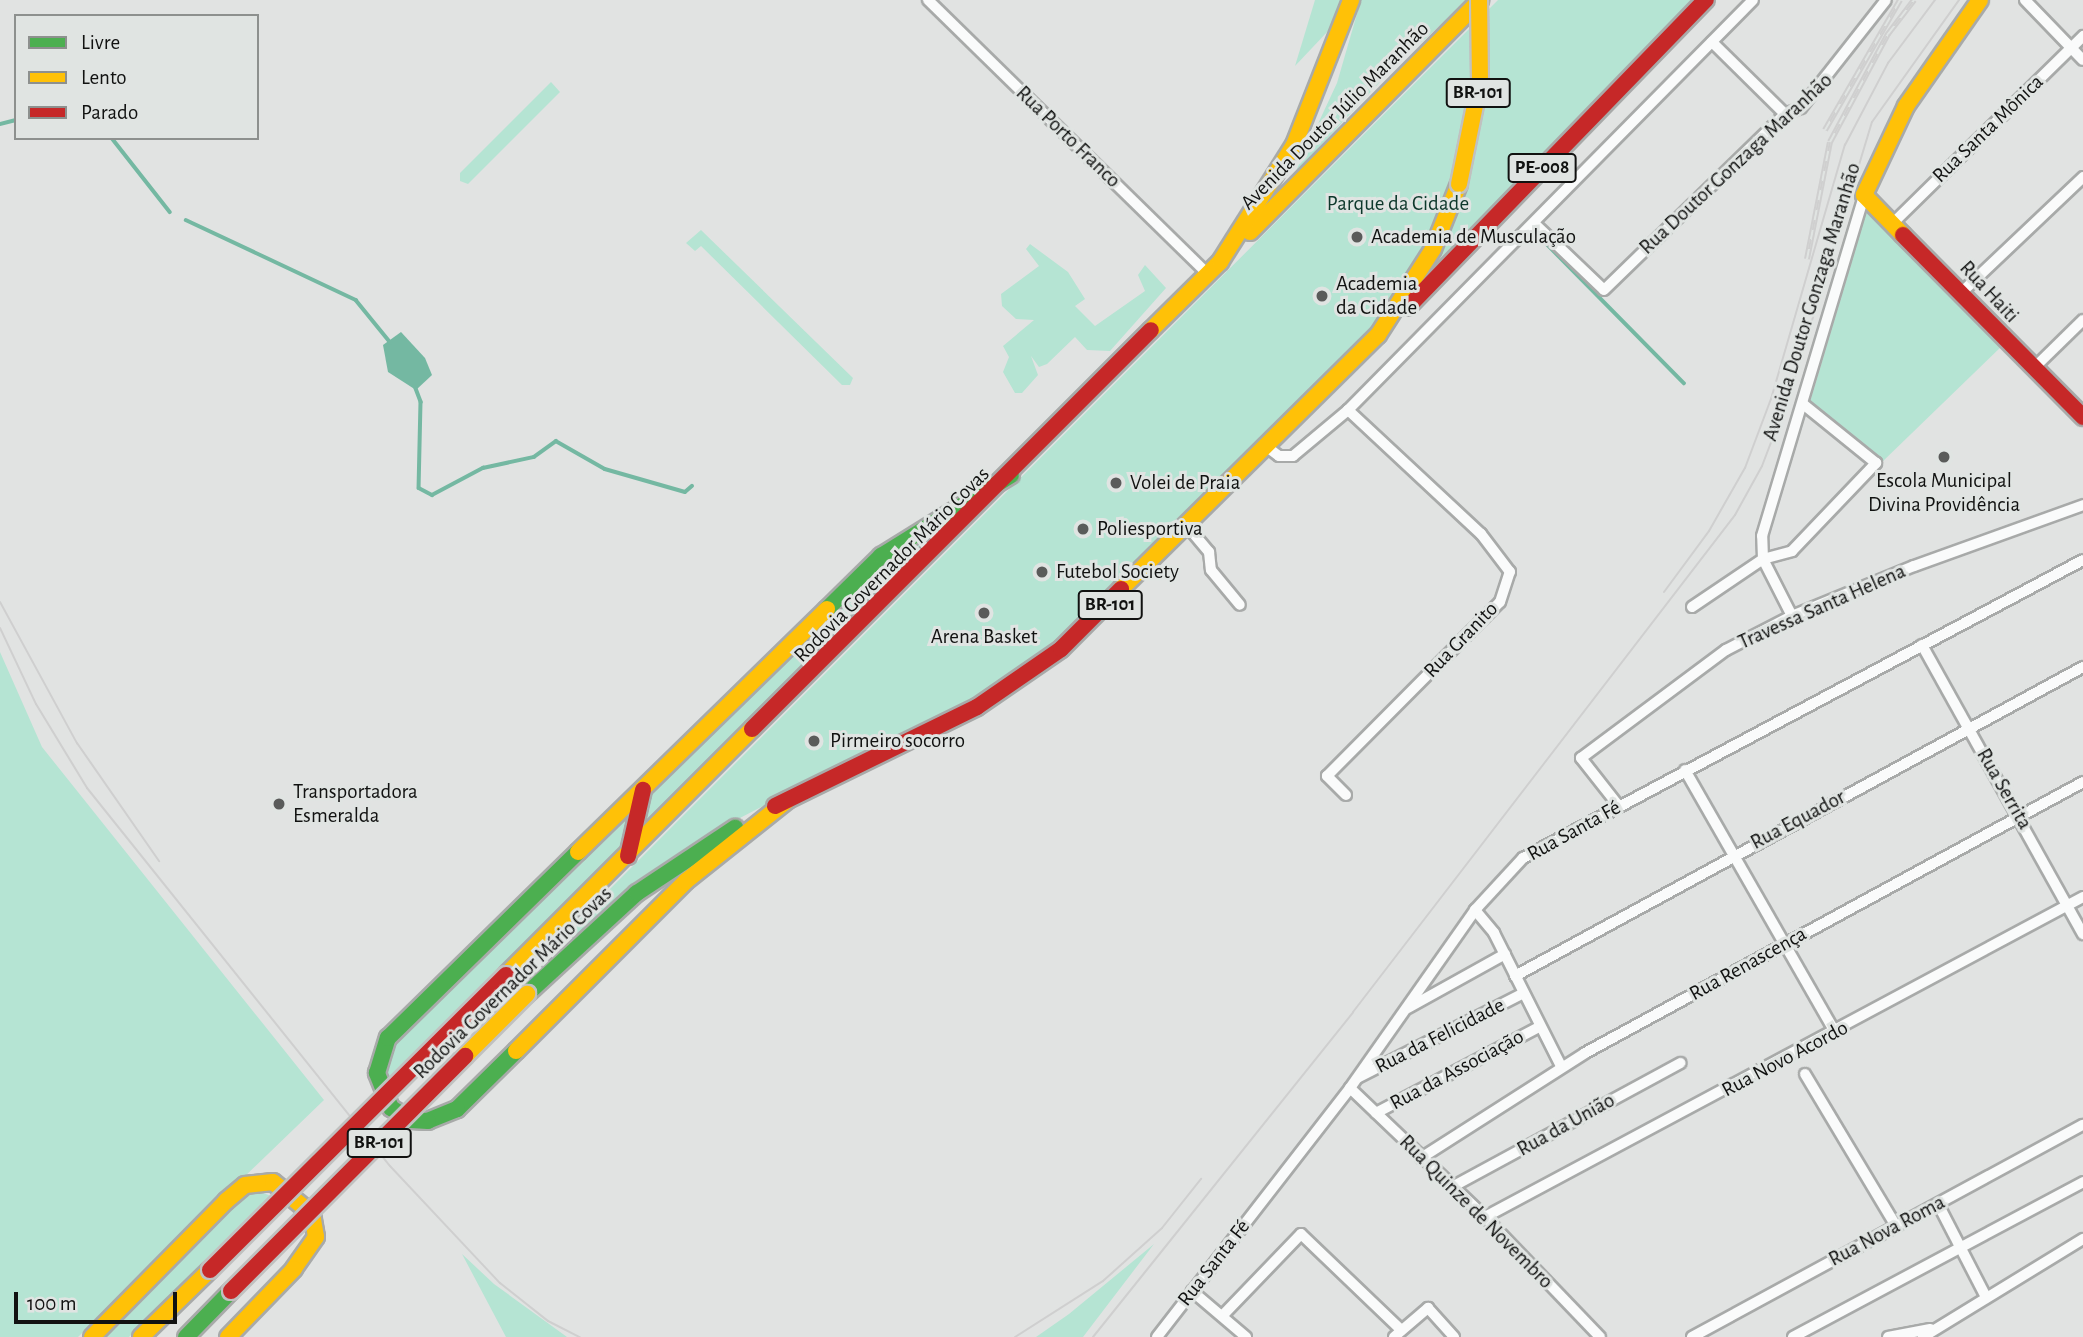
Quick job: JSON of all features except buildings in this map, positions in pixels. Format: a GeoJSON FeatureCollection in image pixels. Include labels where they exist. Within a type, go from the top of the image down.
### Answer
{"type":"FeatureCollection","features":[{"type":"Feature","properties":{"kind":"main road","name":"Rodovia Governador Mário Covas"},"geometry":{"type":"LineString","coordinates":[[141,1337],[1011,475],[1220,262],[1294,145],[1351,0]]}},
{"type":"Feature","properties":{"kind":"main road","name":"Rodovia Governador Mário Covas"},"geometry":{"type":"LineString","coordinates":[[186,1337],[527,994],[637,893],[719,837],[977,707],[1042,667],[1188,527],[1378,335],[1433,249],[1460,184],[1480,81],[1479,0]]}},
{"type":"Feature","properties":{"kind":"main road","name":"Avenida Doutor Júlio Maranhão"},"geometry":{"type":"LineString","coordinates":[[1220,262],[1479,0]]}},
{"type":"Feature","properties":{"kind":"main road","name":"PE-008"},"geometry":{"type":"LineString","coordinates":[[1378,335],[1706,0]]}},
{"type":"Feature","properties":{"kind":"main road","name":"Avenida Doutor Gonzaga Maranhão"},"geometry":{"type":"LineString","coordinates":[[1864,195],[1906,106],[1980,0]]}},
{"type":"Feature","properties":{"kind":"main road","name":"Rua Haiti"},"geometry":{"type":"LineString","coordinates":[[1864,195],[2083,417]]}},
{"type":"Feature","properties":{"kind":"main road"},"geometry":{"type":"LineString","coordinates":[[788,800],[686,881],[457,1109],[428,1121],[397,1113],[377,1083],[378,1063],[388,1038],[881,556],[1011,475]]}},
{"type":"Feature","properties":{"kind":"main road"},"geometry":{"type":"LineString","coordinates":[[628,856],[643,790]]}},
{"type":"Feature","properties":{"kind":"main road"},"geometry":{"type":"LineString","coordinates":[[92,1337],[226,1201],[245,1185],[273,1182],[312,1214],[316,1237],[294,1269],[228,1337]]}},
{"type":"Feature","properties":{"kind":"street","name":"Rua Porto Franco"},"geometry":{"type":"LineString","coordinates":[[928,0],[1208,274]]}},
{"type":"Feature","properties":{"kind":"street"},"geometry":{"type":"LineString","coordinates":[[1268,447],[1279,456],[1293,456],[1348,410],[1535,224],[1753,0]]}},
{"type":"Feature","properties":{"kind":"street","name":"Rua Doutor Gonzaga Maranhão"},"geometry":{"type":"LineString","coordinates":[[1535,224],[1604,290],[1785,114],[1801,108],[1819,89],[1886,0]]}},
{"type":"Feature","properties":{"kind":"street"},"geometry":{"type":"LineString","coordinates":[[2025,0],[2083,60]]}},
{"type":"Feature","properties":{"kind":"street","name":"Rua Santa Mônica"},"geometry":{"type":"LineString","coordinates":[[1893,223],[2083,36]]}},
{"type":"Feature","properties":{"kind":"street"},"geometry":{"type":"LineString","coordinates":[[1712,42],[1785,114]]}},
{"type":"Feature","properties":{"kind":"street"},"geometry":{"type":"LineString","coordinates":[[1962,292],[2083,177]]}},
{"type":"Feature","properties":{"kind":"street","name":"Avenida Doutor Gonzaga Maranhão"},"geometry":{"type":"LineString","coordinates":[[1763,559],[1762,536],[1864,195]]}},
{"type":"Feature","properties":{"kind":"street"},"geometry":{"type":"LineString","coordinates":[[2035,367],[2083,320]]}},
{"type":"Feature","properties":{"kind":"street"},"geometry":{"type":"LineString","coordinates":[[1692,607],[1763,559],[1785,555],[1805,541],[1876,463],[1803,404]]}},
{"type":"Feature","properties":{"kind":"street","name":"Rua Granito"},"geometry":{"type":"LineString","coordinates":[[1346,795],[1326,776],[1500,602],[1510,572],[1481,534],[1348,410]]}},
{"type":"Feature","properties":{"kind":"street","name":"Travessa Santa Helena"},"geometry":{"type":"LineString","coordinates":[[1618,805],[1581,763],[1585,754],[1710,661],[1792,615],[2083,505]]}},
{"type":"Feature","properties":{"kind":"street"},"geometry":{"type":"LineString","coordinates":[[1188,527],[1209,552],[1211,570],[1240,605]]}},
{"type":"Feature","properties":{"kind":"street"},"geometry":{"type":"LineString","coordinates":[[1763,559],[1792,615]]}},
{"type":"Feature","properties":{"kind":"street","name":"Rua Santa Fé"},"geometry":{"type":"LineString","coordinates":[[1157,1337],[1350,1088],[1475,910],[1530,852],[2083,560]]}},
{"type":"Feature","properties":{"kind":"street","name":"Rua Serrita"},"geometry":{"type":"LineString","coordinates":[[1922,645],[2020,816],[2083,934]]}},
{"type":"Feature","properties":{"kind":"street","name":"Rua Equador"},"geometry":{"type":"LineString","coordinates":[[1515,976],[1734,853],[2083,667]]}},
{"type":"Feature","properties":{"kind":"street"},"geometry":{"type":"LineString","coordinates":[[1685,771],[1835,1032]]}},
{"type":"Feature","properties":{"kind":"street","name":"Rua Renascença"},"geometry":{"type":"LineString","coordinates":[[1421,1158],[1562,1066],[2083,782]]}},
{"type":"Feature","properties":{"kind":"street","name":"Rua Novo Acordo"},"geometry":{"type":"LineString","coordinates":[[1485,1217],[2083,897]]}},
{"type":"Feature","properties":{"kind":"street"},"geometry":{"type":"LineString","coordinates":[[1475,910],[1504,954],[1539,1027],[1562,1066]]}},
{"type":"Feature","properties":{"kind":"street"},"geometry":{"type":"LineString","coordinates":[[1405,1009],[1504,954]]}},
{"type":"Feature","properties":{"kind":"street","name":"Rua da Felicidade"},"geometry":{"type":"LineString","coordinates":[[1357,1078],[1522,994]]}},
{"type":"Feature","properties":{"kind":"street","name":"Rua da Associação"},"geometry":{"type":"LineString","coordinates":[[1376,1113],[1539,1027]]}},
{"type":"Feature","properties":{"kind":"street","name":"Rua da União"},"geometry":{"type":"LineString","coordinates":[[1452,1187],[1679,1063]]}},
{"type":"Feature","properties":{"kind":"street"},"geometry":{"type":"LineString","coordinates":[[1805,1074],[1896,1226]]}},
{"type":"Feature","properties":{"kind":"street","name":"Rua Quinze de Novembro"},"geometry":{"type":"LineString","coordinates":[[1350,1088],[1485,1217],[1600,1337]]}},
{"type":"Feature","properties":{"kind":"street","name":"Rua Nova Roma"},"geometry":{"type":"LineString","coordinates":[[1692,1337],[2083,1125]]}},
{"type":"Feature","properties":{"kind":"street"},"geometry":{"type":"LineString","coordinates":[[1794,1337],[2083,1182]]}},
{"type":"Feature","properties":{"kind":"street"},"geometry":{"type":"LineString","coordinates":[[1938,1204],[1985,1295]]}},
{"type":"Feature","properties":{"kind":"street"},"geometry":{"type":"LineString","coordinates":[[1224,1314],[1293,1239],[1307,1237],[1397,1333],[1428,1308],[1454,1337]]}},
{"type":"Feature","properties":{"kind":"street"},"geometry":{"type":"LineString","coordinates":[[1888,1337],[1927,1333],[1985,1295],[2082,1243]]}},
{"type":"Feature","properties":{"kind":"street"},"geometry":{"type":"LineString","coordinates":[[1192,1291],[1224,1314],[1246,1337]]}},
{"type":"Feature","properties":{"kind":"green space"},"geometry":{"type":"Polygon","coordinates":[[[1315,0],[1347,0],[1329,30],[1295,66],[1315,0]]]}},
{"type":"Feature","properties":{"kind":"green space"},"geometry":{"type":"Polygon","coordinates":[[[1361,0],[1468,0],[1392,69],[1295,173],[1337,83],[1361,0]]]}},
{"type":"Feature","properties":{"kind":"green space","name":"Parque da Cidade"},"geometry":{"type":"Polygon","coordinates":[[[1498,0],[1699,0],[1050,647],[980,694],[711,833],[566,947],[559,940],[1498,0]]]}},
{"type":"Feature","properties":{"kind":"green space"},"geometry":{"type":"Polygon","coordinates":[[[551,82],[560,92],[468,184],[460,181],[460,173],[551,82]]]}},
{"type":"Feature","properties":{"kind":"green space"},"geometry":{"type":"Polygon","coordinates":[[[1867,210],[2004,344],[1880,464],[1809,405],[1867,210]]]}},
{"type":"Feature","properties":{"kind":"green space"},"geometry":{"type":"Polygon","coordinates":[[[701,230],[853,378],[850,385],[842,385],[701,246],[695,251],[686,243],[701,230]]]}},
{"type":"Feature","properties":{"kind":"green space"},"geometry":{"type":"Polygon","coordinates":[[[1030,244],[1068,272],[1085,299],[1075,306],[1095,326],[1145,291],[1138,275],[1145,265],[1166,288],[1110,351],[1087,350],[1075,337],[1047,364],[1039,367],[1031,356],[1038,375],[1022,393],[1015,393],[1003,372],[1009,357],[1003,346],[1034,320],[1016,319],[1002,306],[1001,294],[1039,266],[1026,249],[1030,244]]]}},
{"type":"Feature","properties":{"kind":"green space"},"geometry":{"type":"Polygon","coordinates":[[[1011,475],[385,1087],[386,1052],[881,556],[1011,475]]]}},
{"type":"Feature","properties":{"kind":"green space"},"geometry":{"type":"Polygon","coordinates":[[[0,652],[42,747],[324,1100],[78,1337],[0,1337],[0,652]]]}},
{"type":"Feature","properties":{"kind":"green space"},"geometry":{"type":"Polygon","coordinates":[[[261,1192],[273,1197],[129,1337],[99,1337],[246,1195],[261,1192]]]}},
{"type":"Feature","properties":{"kind":"green space"},"geometry":{"type":"Polygon","coordinates":[[[1154,1244],[1083,1337],[1036,1337],[1069,1314],[1154,1244]]]}},
{"type":"Feature","properties":{"kind":"green space"},"geometry":{"type":"Polygon","coordinates":[[[462,1254],[494,1284],[567,1337],[506,1337],[462,1254]]]}},
{"type":"Feature","properties":{"kind":"shaded area"},"geometry":{"type":"Polygon","coordinates":[[[401,332],[425,358],[432,375],[416,390],[388,372],[383,345],[401,332]]]}},
{"type":"Feature","properties":{"kind":"waterway"},"geometry":{"type":"LineString","coordinates":[[0,124],[14,120]]}},
{"type":"Feature","properties":{"kind":"waterway"},"geometry":{"type":"LineString","coordinates":[[114,140],[170,212]]}},
{"type":"Feature","properties":{"kind":"waterway"},"geometry":{"type":"LineString","coordinates":[[186,220],[356,300],[391,343]]}},
{"type":"Feature","properties":{"kind":"waterway"},"geometry":{"type":"LineString","coordinates":[[1538,235],[1684,383]]}},
{"type":"Feature","properties":{"kind":"waterway"},"geometry":{"type":"LineString","coordinates":[[415,386],[421,402],[419,488],[432,495],[483,468],[534,457],[556,441],[605,469],[685,492],[692,486]]}},
{"type":"Feature","properties":{"kind":"tram line"},"geometry":{"type":"LineString","coordinates":[[1664,592],[1709,531],[1745,468],[1771,399],[1845,145],[1888,63],[1935,0]]}},
{"type":"Feature","properties":{"kind":"tram line"},"geometry":{"type":"LineString","coordinates":[[1093,1337],[1353,1012],[1735,515],[1762,466],[1791,390],[1872,122],[1959,0]]}},
{"type":"Feature","properties":{"kind":"tram line"},"geometry":{"type":"LineString","coordinates":[[0,602],[77,743],[159,861]]}},
{"type":"Feature","properties":{"kind":"tram line"},"geometry":{"type":"LineString","coordinates":[[0,628],[36,704],[87,788],[390,1166],[500,1283],[548,1321],[580,1337]]}},
{"type":"Feature","properties":{"kind":"tram line"},"geometry":{"type":"LineString","coordinates":[[1015,1337],[1103,1281],[1162,1228],[1201,1179]]}},
{"type":"Feature","properties":{"kind":"railway"},"geometry":{"type":"LineString","coordinates":[[1825,130],[1900,0]]}},
{"type":"Feature","properties":{"kind":"railway"},"geometry":{"type":"LineString","coordinates":[[1807,259],[1830,142],[1888,34],[1914,0]]}},
{"type":"Feature","properties":{"kind":"traffic: fast"},"geometry":{"type":"LineString","coordinates":[[827,609],[881,556],[1011,475]]}},
{"type":"Feature","properties":{"kind":"traffic: fast"},"geometry":{"type":"LineString","coordinates":[[527,994],[637,893],[735,828]]}},
{"type":"Feature","properties":{"kind":"traffic: fast"},"geometry":{"type":"LineString","coordinates":[[516,1051],[457,1109],[428,1121],[411,1120],[391,1108],[377,1073],[388,1038],[578,852]]}},
{"type":"Feature","properties":{"kind":"traffic: fast"},"geometry":{"type":"LineString","coordinates":[[186,1337],[231,1291]]}},
{"type":"Feature","properties":{"kind":"traffic: slow"},"geometry":{"type":"LineString","coordinates":[[1151,330],[1220,262],[1294,145],[1351,0]]}},
{"type":"Feature","properties":{"kind":"traffic: slow"},"geometry":{"type":"LineString","coordinates":[[1459,184],[1480,81],[1479,0]]}},
{"type":"Feature","properties":{"kind":"traffic: slow"},"geometry":{"type":"LineString","coordinates":[[1250,232],[1480,0]]}},
{"type":"Feature","properties":{"kind":"traffic: slow"},"geometry":{"type":"LineString","coordinates":[[1903,235],[1864,195],[1906,106],[1980,0]]}},
{"type":"Feature","properties":{"kind":"traffic: slow"},"geometry":{"type":"LineString","coordinates":[[1121,589],[1378,335],[1433,249],[1459,184]]}},
{"type":"Feature","properties":{"kind":"traffic: slow"},"geometry":{"type":"LineString","coordinates":[[578,852],[827,609]]}},
{"type":"Feature","properties":{"kind":"traffic: slow"},"geometry":{"type":"LineString","coordinates":[[506,975],[752,729]]}},
{"type":"Feature","properties":{"kind":"traffic: slow"},"geometry":{"type":"LineString","coordinates":[[516,1051],[686,881],[788,800]]}},
{"type":"Feature","properties":{"kind":"traffic: slow"},"geometry":{"type":"LineString","coordinates":[[465,1056],[527,994]]}},
{"type":"Feature","properties":{"kind":"traffic: slow"},"geometry":{"type":"LineString","coordinates":[[92,1337],[226,1201],[245,1185],[273,1182],[312,1214],[316,1237],[294,1269],[228,1337]]}},
{"type":"Feature","properties":{"kind":"traffic: slow"},"geometry":{"type":"LineString","coordinates":[[141,1337],[210,1270]]}},
{"type":"Feature","properties":{"kind":"traffic: jam"},"geometry":{"type":"LineString","coordinates":[[1408,307],[1706,0]]}},
{"type":"Feature","properties":{"kind":"traffic: jam"},"geometry":{"type":"LineString","coordinates":[[1903,235],[2083,417]]}},
{"type":"Feature","properties":{"kind":"traffic: jam"},"geometry":{"type":"LineString","coordinates":[[752,729],[1151,330]]}},
{"type":"Feature","properties":{"kind":"traffic: jam"},"geometry":{"type":"LineString","coordinates":[[775,806],[977,707],[1061,649],[1121,589]]}},
{"type":"Feature","properties":{"kind":"traffic: jam"},"geometry":{"type":"LineString","coordinates":[[628,856],[643,790]]}},
{"type":"Feature","properties":{"kind":"traffic: jam"},"geometry":{"type":"LineString","coordinates":[[210,1270],[506,975]]}},
{"type":"Feature","properties":{"kind":"traffic: jam"},"geometry":{"type":"LineString","coordinates":[[231,1291],[465,1056]]}},
{"type":"Feature","properties":{"kind":"place","name":"Academia de Musculação"},"geometry":{"type":"Point","coordinates":[1357,237]}},
{"type":"Feature","properties":{"kind":"place","name":"Academia da Cidade"},"geometry":{"type":"Point","coordinates":[1322,296]}},
{"type":"Feature","properties":{"kind":"place","name":"Escola Municipal Divina Providência"},"geometry":{"type":"Point","coordinates":[1944,457]}},
{"type":"Feature","properties":{"kind":"place","name":"Volei de Praia"},"geometry":{"type":"Point","coordinates":[1116,483]}},
{"type":"Feature","properties":{"kind":"place","name":"Poliesportiva"},"geometry":{"type":"Point","coordinates":[1083,529]}},
{"type":"Feature","properties":{"kind":"place","name":"Futebol Society"},"geometry":{"type":"Point","coordinates":[1042,572]}},
{"type":"Feature","properties":{"kind":"place","name":"Arena Basket"},"geometry":{"type":"Point","coordinates":[984,613]}},
{"type":"Feature","properties":{"kind":"place","name":"Pirmeiro socorro"},"geometry":{"type":"Point","coordinates":[814,741]}},
{"type":"Feature","properties":{"kind":"place","name":"Transportadora Esmeralda"},"geometry":{"type":"Point","coordinates":[279,804]}}]}
